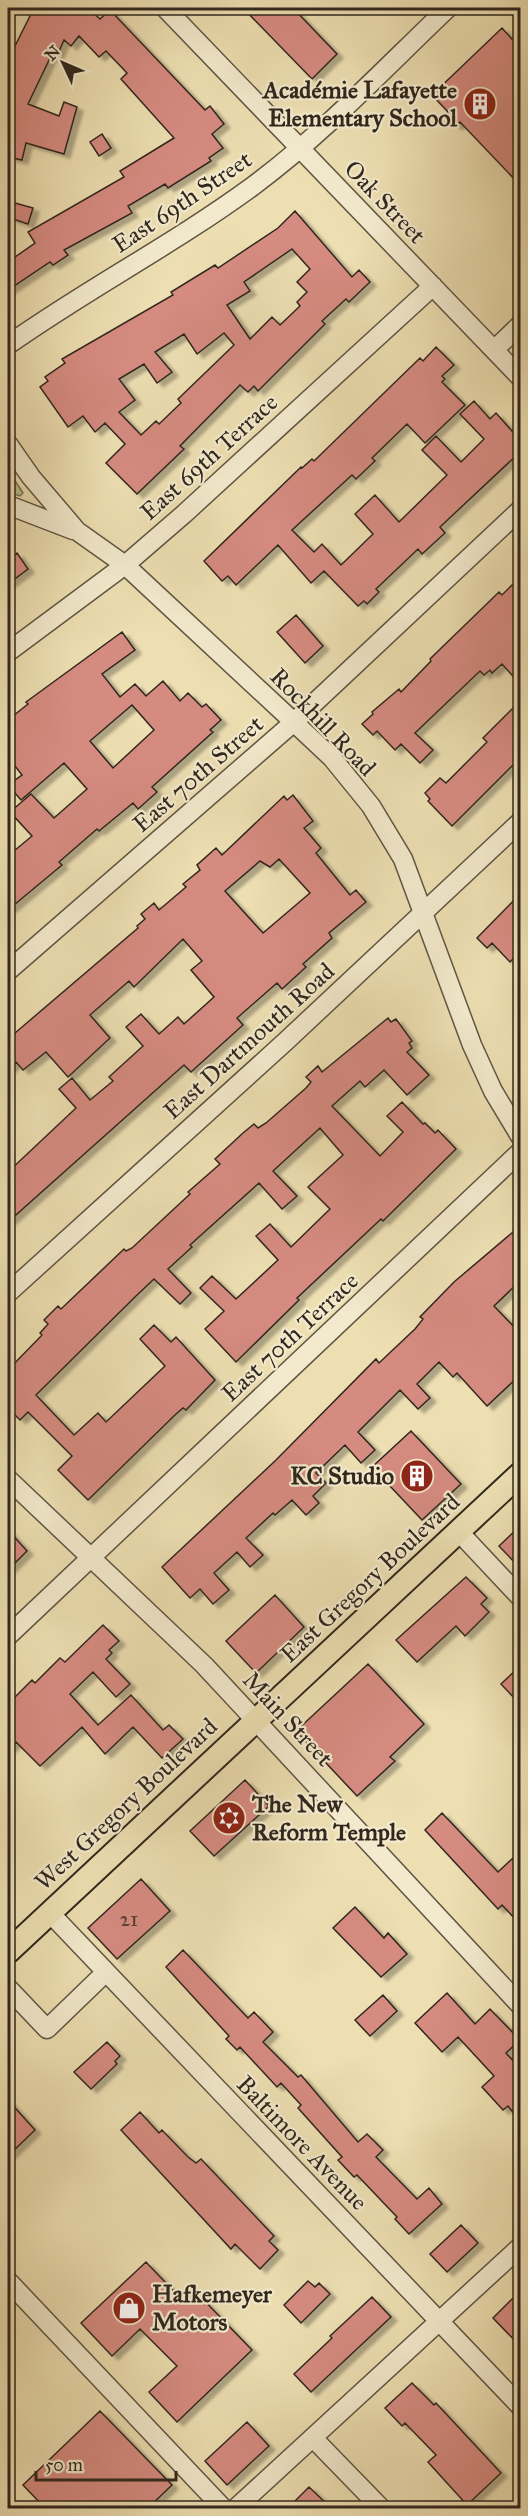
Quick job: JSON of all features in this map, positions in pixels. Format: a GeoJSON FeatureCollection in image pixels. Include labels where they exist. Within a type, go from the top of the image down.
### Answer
{"type":"FeatureCollection","features":[{"type":"Feature","properties":{"kind":"main road","name":"East Gregory Boulevard"},"geometry":{"type":"LineString","coordinates":[[256,1720],[520,1474]]}},
{"type":"Feature","properties":{"kind":"main road","name":"West Gregory Boulevard"},"geometry":{"type":"LineString","coordinates":[[8,1952],[256,1720]]}},
{"type":"Feature","properties":{"kind":"street","name":"Oak Street"},"geometry":{"type":"LineString","coordinates":[[165,8],[520,377]]}},
{"type":"Feature","properties":{"kind":"street","name":"East 69th Street"},"geometry":{"type":"LineString","coordinates":[[8,345],[42,321],[207,219],[300,148],[448,8]]}},
{"type":"Feature","properties":{"kind":"street","name":"East 69th Terrace"},"geometry":{"type":"LineString","coordinates":[[8,652],[125,565],[433,286]]}},
{"type":"Feature","properties":{"kind":"street"},"geometry":{"type":"LineString","coordinates":[[494,350],[520,325]]}},
{"type":"Feature","properties":{"kind":"street","name":"Rockhill Road"},"geometry":{"type":"LineString","coordinates":[[8,444],[31,477],[76,531],[125,565],[294,722],[332,758],[370,806],[403,859],[472,1046],[493,1091],[520,1136]]}},
{"type":"Feature","properties":{"kind":"street"},"geometry":{"type":"LineString","coordinates":[[8,505],[76,531]]}},
{"type":"Feature","properties":{"kind":"street","name":"East 70th Street"},"geometry":{"type":"LineString","coordinates":[[8,971],[294,722],[520,510]]}},
{"type":"Feature","properties":{"kind":"street","name":"East Dartmouth Road"},"geometry":{"type":"LineString","coordinates":[[8,1293],[422,915],[520,822]]}},
{"type":"Feature","properties":{"kind":"street","name":"East 70th Terrace"},"geometry":{"type":"LineString","coordinates":[[8,1636],[520,1152]]}},
{"type":"Feature","properties":{"kind":"street","name":"Main Street"},"geometry":{"type":"LineString","coordinates":[[8,1479],[204,1665],[520,2004]]}},
{"type":"Feature","properties":{"kind":"street"},"geometry":{"type":"LineString","coordinates":[[459,1532],[520,1597]]}},
{"type":"Feature","properties":{"kind":"street","name":"Baltimore Avenue"},"geometry":{"type":"LineString","coordinates":[[50,1912],[520,2406]]}},
{"type":"Feature","properties":{"kind":"street"},"geometry":{"type":"LineString","coordinates":[[8,1988],[47,2029],[106,1972]]}},
{"type":"Feature","properties":{"kind":"street"},"geometry":{"type":"LineString","coordinates":[[236,2508],[520,2247]]}},
{"type":"Feature","properties":{"kind":"street"},"geometry":{"type":"LineString","coordinates":[[8,2281],[223,2508]]}},
{"type":"Feature","properties":{"kind":"street"},"geometry":{"type":"LineString","coordinates":[[313,2438],[381,2508]]}},
{"type":"Feature","properties":{"kind":"green space"},"geometry":{"type":"Polygon","coordinates":[[[8,470],[23,493],[20,496],[8,492],[8,470]]]}},
{"type":"Feature","properties":{"kind":"building"},"geometry":{"type":"Polygon","coordinates":[[[34,8],[88,8],[100,19],[110,10],[205,110],[210,106],[224,124],[212,134],[223,148],[209,158],[211,161],[168,188],[165,184],[128,206],[132,213],[64,250],[68,255],[53,265],[50,262],[8,290],[8,262],[35,243],[28,232],[124,177],[120,171],[174,138],[121,79],[127,73],[106,51],[99,57],[79,36],[71,46],[64,40],[57,56],[52,54],[28,104],[59,116],[64,102],[77,107],[64,154],[26,143],[22,160],[8,157],[8,60],[34,8]]]}},
{"type":"Feature","properties":{"kind":"building"},"geometry":{"type":"Polygon","coordinates":[[[243,8],[293,8],[337,54],[312,79],[243,8]]]}},
{"type":"Feature","properties":{"kind":"building","name":"Académie Lafayette Elementary School"},"geometry":{"type":"Polygon","coordinates":[[[502,28],[520,48],[520,185],[460,122],[456,126],[445,115],[448,112],[432,95],[502,28]]]}},
{"type":"Feature","properties":{"kind":"building"},"geometry":{"type":"Polygon","coordinates":[[[102,134],[111,148],[99,156],[90,142],[102,134]]]}},
{"type":"Feature","properties":{"kind":"building"},"geometry":{"type":"Polygon","coordinates":[[[15,203],[33,208],[28,224],[10,218],[15,203]]]}},
{"type":"Feature","properties":{"kind":"building"},"geometry":{"type":"Polygon","coordinates":[[[295,211],[352,277],[359,270],[370,282],[349,302],[346,299],[322,321],[325,324],[258,391],[254,386],[248,392],[240,385],[180,446],[184,449],[137,494],[106,463],[125,444],[105,423],[95,432],[83,416],[68,427],[40,387],[48,381],[45,377],[65,363],[62,359],[173,295],[171,292],[215,265],[218,268],[278,228],[295,211]],[[292,249],[244,282],[250,291],[227,305],[250,339],[272,317],[280,325],[300,306],[297,302],[307,292],[297,282],[310,269],[292,249]],[[224,333],[197,354],[184,334],[155,352],[172,372],[157,383],[144,364],[119,379],[135,400],[119,412],[141,435],[156,421],[159,424],[181,403],[178,399],[234,345],[224,333]]]}},
{"type":"Feature","properties":{"kind":"building"},"geometry":{"type":"Polygon","coordinates":[[[436,347],[454,365],[442,376],[445,379],[442,382],[465,405],[425,443],[407,424],[372,458],[375,461],[356,479],[352,475],[292,530],[314,552],[322,544],[341,565],[373,534],[355,514],[375,495],[399,522],[447,475],[422,450],[436,436],[461,462],[484,439],[460,414],[474,401],[490,419],[496,413],[520,440],[520,452],[440,527],[445,533],[422,554],[418,549],[376,589],[379,592],[367,604],[364,601],[358,606],[324,571],[311,583],[278,545],[236,585],[228,576],[222,581],[204,561],[301,467],[312,459],[314,461],[420,358],[423,361],[436,347]]]}},
{"type":"Feature","properties":{"kind":"building"},"geometry":{"type":"Polygon","coordinates":[[[17,553],[28,569],[8,584],[8,560],[17,553]]]}},
{"type":"Feature","properties":{"kind":"building"},"geometry":{"type":"Polygon","coordinates":[[[520,577],[520,684],[502,664],[492,673],[490,670],[484,675],[480,671],[415,733],[433,750],[420,763],[401,744],[395,750],[377,731],[373,735],[362,724],[373,714],[372,712],[399,689],[401,692],[431,661],[430,659],[499,592],[502,595],[520,577]]]}},
{"type":"Feature","properties":{"kind":"building"},"geometry":{"type":"Polygon","coordinates":[[[296,615],[323,646],[305,663],[277,632],[296,615]]]}},
{"type":"Feature","properties":{"kind":"building"},"geometry":{"type":"Polygon","coordinates":[[[122,632],[135,650],[102,674],[120,697],[135,684],[146,696],[163,681],[180,701],[188,693],[202,707],[206,704],[221,720],[210,730],[213,732],[152,787],[157,792],[138,809],[133,803],[99,831],[97,829],[59,862],[62,865],[8,910],[8,856],[32,836],[10,812],[31,794],[54,818],[87,789],[64,763],[21,800],[8,785],[22,775],[8,757],[8,720],[28,704],[26,702],[122,632]],[[132,705],[90,741],[113,768],[154,730],[132,705]]]}},
{"type":"Feature","properties":{"kind":"building"},"geometry":{"type":"Polygon","coordinates":[[[520,701],[520,758],[452,826],[428,801],[430,799],[425,793],[440,778],[446,783],[487,742],[483,738],[520,701]]]}},
{"type":"Feature","properties":{"kind":"building"},"geometry":{"type":"Polygon","coordinates":[[[293,795],[313,821],[304,828],[321,848],[316,853],[350,895],[356,890],[366,902],[329,933],[332,938],[303,964],[306,967],[282,989],[277,983],[237,1018],[243,1025],[191,1072],[184,1065],[8,1222],[8,1172],[76,1108],[59,1089],[72,1078],[90,1100],[113,1081],[109,1077],[143,1046],[126,1027],[141,1014],[159,1034],[178,1017],[184,1024],[214,997],[191,970],[202,961],[183,939],[134,987],[129,981],[90,1015],[110,1038],[68,1077],[46,1052],[23,1070],[16,1062],[8,1070],[8,1039],[138,928],[137,926],[145,919],[141,914],[154,903],[159,910],[186,887],[183,884],[200,870],[197,865],[216,848],[222,855],[284,796],[287,800],[293,795]],[[279,859],[270,867],[260,861],[225,891],[263,933],[310,893],[279,859]]]}},
{"type":"Feature","properties":{"kind":"building"},"geometry":{"type":"Polygon","coordinates":[[[520,894],[520,952],[510,962],[492,943],[487,948],[477,938],[520,894]]]}},
{"type":"Feature","properties":{"kind":"building"},"geometry":{"type":"Polygon","coordinates":[[[388,1018],[391,1022],[396,1019],[412,1041],[409,1043],[412,1048],[407,1052],[429,1075],[407,1095],[384,1070],[365,1087],[360,1081],[332,1106],[380,1156],[403,1132],[387,1116],[402,1102],[423,1124],[425,1123],[435,1133],[438,1130],[456,1149],[383,1221],[381,1219],[297,1298],[299,1300],[236,1362],[205,1329],[224,1311],[200,1288],[212,1276],[236,1299],[278,1260],[256,1236],[270,1224],[291,1247],[330,1209],[308,1187],[343,1155],[320,1128],[273,1171],[297,1196],[282,1209],[259,1183],[190,1245],[192,1247],[168,1269],[191,1293],[180,1304],[154,1279],[136,1296],[36,1395],[74,1435],[98,1413],[106,1422],[165,1366],[140,1339],[154,1325],[171,1342],[176,1337],[215,1380],[186,1410],[183,1408],[176,1414],[88,1500],[58,1470],[72,1456],[28,1412],[20,1420],[8,1408],[8,1370],[42,1335],[40,1333],[48,1324],[44,1320],[58,1306],[61,1309],[124,1249],[126,1251],[132,1248],[190,1194],[188,1192],[220,1164],[215,1159],[243,1133],[254,1124],[258,1128],[266,1123],[306,1088],[311,1082],[306,1077],[318,1066],[322,1072],[388,1018]]]}},
{"type":"Feature","properties":{"kind":"building"},"geometry":{"type":"Polygon","coordinates":[[[520,1226],[520,1281],[494,1306],[520,1333],[520,1375],[487,1406],[457,1373],[453,1377],[439,1362],[417,1384],[430,1398],[418,1409],[400,1390],[358,1432],[375,1450],[361,1463],[345,1445],[316,1473],[326,1483],[313,1496],[319,1503],[306,1515],[292,1500],[275,1515],[273,1513],[246,1538],[263,1555],[250,1567],[237,1552],[214,1573],[229,1590],[213,1604],[200,1589],[190,1598],[162,1567],[276,1460],[376,1359],[379,1363],[415,1329],[423,1319],[420,1317],[454,1282],[520,1226]]]}},
{"type":"Feature","properties":{"kind":"building","name":"KC Studio"},"geometry":{"type":"Polygon","coordinates":[[[411,1431],[461,1484],[422,1520],[372,1467],[411,1431]]]}},
{"type":"Feature","properties":{"kind":"building"},"geometry":{"type":"Polygon","coordinates":[[[520,1526],[520,1568],[499,1546],[520,1526]]]}},
{"type":"Feature","properties":{"kind":"building"},"geometry":{"type":"Polygon","coordinates":[[[8,1530],[27,1551],[8,1570],[8,1530]]]}},
{"type":"Feature","properties":{"kind":"building"},"geometry":{"type":"Polygon","coordinates":[[[466,1577],[487,1598],[481,1604],[489,1612],[465,1636],[456,1626],[417,1662],[396,1640],[466,1577]]]}},
{"type":"Feature","properties":{"kind":"building"},"geometry":{"type":"Polygon","coordinates":[[[275,1595],[304,1627],[256,1673],[226,1641],[275,1595]]]}},
{"type":"Feature","properties":{"kind":"building"},"geometry":{"type":"Polygon","coordinates":[[[103,1625],[119,1641],[109,1650],[112,1653],[106,1659],[130,1684],[116,1697],[93,1672],[70,1694],[98,1725],[131,1695],[163,1730],[169,1725],[183,1739],[162,1758],[133,1727],[105,1754],[82,1727],[40,1766],[16,1742],[8,1750],[8,1704],[32,1680],[35,1683],[60,1658],[65,1662],[103,1625]]]}},
{"type":"Feature","properties":{"kind":"building"},"geometry":{"type":"Polygon","coordinates":[[[368,1664],[424,1724],[390,1757],[395,1761],[357,1796],[296,1731],[368,1664]]]}},
{"type":"Feature","properties":{"kind":"building"},"geometry":{"type":"Polygon","coordinates":[[[520,1666],[520,1704],[501,1684],[520,1666]]]}},
{"type":"Feature","properties":{"kind":"building","name":"The New Reform Temple"},"geometry":{"type":"Polygon","coordinates":[[[245,1780],[269,1806],[214,1856],[190,1831],[245,1780]]]}},
{"type":"Feature","properties":{"kind":"building"},"geometry":{"type":"Polygon","coordinates":[[[442,1813],[498,1872],[513,1858],[520,1866],[520,1924],[502,1905],[498,1909],[425,1830],[442,1813]]]}},
{"type":"Feature","properties":{"kind":"building"},"geometry":{"type":"Polygon","coordinates":[[[141,1879],[170,1911],[117,1959],[88,1928],[141,1879]]]}},
{"type":"Feature","properties":{"kind":"building"},"geometry":{"type":"Polygon","coordinates":[[[355,1907],[384,1938],[388,1933],[407,1954],[381,1977],[333,1928],[355,1907]]]}},
{"type":"Feature","properties":{"kind":"building"},"geometry":{"type":"Polygon","coordinates":[[[183,1950],[248,2018],[254,2012],[273,2032],[263,2042],[298,2077],[301,2075],[358,2142],[367,2134],[383,2150],[376,2157],[417,2199],[429,2188],[442,2204],[409,2234],[395,2219],[397,2217],[357,2175],[354,2177],[338,2160],[342,2157],[298,2108],[301,2105],[281,2083],[277,2087],[240,2047],[237,2050],[226,2039],[229,2036],[166,1967],[183,1950]]]}},
{"type":"Feature","properties":{"kind":"building"},"geometry":{"type":"Polygon","coordinates":[[[447,1993],[475,2024],[490,2009],[520,2040],[506,2053],[520,2068],[520,2121],[508,2106],[503,2110],[482,2087],[494,2076],[458,2037],[442,2052],[415,2023],[447,1993]]]}},
{"type":"Feature","properties":{"kind":"building"},"geometry":{"type":"Polygon","coordinates":[[[383,1995],[397,2011],[370,2036],[355,2020],[383,1995]]]}},
{"type":"Feature","properties":{"kind":"building"},"geometry":{"type":"Polygon","coordinates":[[[107,2042],[120,2056],[115,2061],[117,2064],[91,2089],[74,2072],[107,2042]]]}},
{"type":"Feature","properties":{"kind":"building"},"geometry":{"type":"Polygon","coordinates":[[[8,2100],[35,2130],[8,2156],[8,2100]]]}},
{"type":"Feature","properties":{"kind":"building"},"geometry":{"type":"Polygon","coordinates":[[[140,2112],[159,2133],[162,2130],[188,2157],[196,2163],[201,2159],[274,2236],[269,2241],[278,2250],[260,2269],[235,2244],[231,2249],[121,2130],[140,2112]]]}},
{"type":"Feature","properties":{"kind":"building"},"geometry":{"type":"Polygon","coordinates":[[[461,2225],[478,2243],[447,2272],[430,2254],[461,2225]]]}},
{"type":"Feature","properties":{"kind":"building"},"geometry":{"type":"Polygon","coordinates":[[[146,2262],[184,2302],[195,2291],[252,2350],[177,2422],[149,2392],[177,2366],[140,2329],[112,2356],[81,2323],[146,2262]]]}},
{"type":"Feature","properties":{"kind":"building"},"geometry":{"type":"Polygon","coordinates":[[[308,2281],[315,2287],[319,2283],[330,2294],[301,2323],[284,2305],[308,2281]]]}},
{"type":"Feature","properties":{"kind":"building"},"geometry":{"type":"Polygon","coordinates":[[[520,2291],[520,2346],[493,2318],[520,2291]]]}},
{"type":"Feature","properties":{"kind":"building"},"geometry":{"type":"Polygon","coordinates":[[[372,2297],[391,2317],[311,2392],[294,2374],[372,2297]]]}},
{"type":"Feature","properties":{"kind":"building"},"geometry":{"type":"Polygon","coordinates":[[[412,2383],[434,2405],[436,2403],[501,2473],[467,2505],[428,2462],[436,2455],[405,2423],[402,2426],[385,2408],[412,2383]]]}},
{"type":"Feature","properties":{"kind":"building"},"geometry":{"type":"Polygon","coordinates":[[[100,2411],[172,2485],[148,2508],[45,2508],[23,2485],[100,2411]]]}},
{"type":"Feature","properties":{"kind":"building"},"geometry":{"type":"Polygon","coordinates":[[[247,2422],[269,2446],[227,2485],[205,2461],[247,2422]]]}},
{"type":"Feature","properties":{"kind":"building"},"geometry":{"type":"Polygon","coordinates":[[[309,2487],[331,2508],[288,2508],[309,2487]]]}},
{"type":"Feature","properties":{"kind":"place","name":"Académie Lafayette Elementary School"},"geometry":{"type":"Point","coordinates":[480,104]}},
{"type":"Feature","properties":{"kind":"place","name":"KC Studio"},"geometry":{"type":"Point","coordinates":[417,1476]}},
{"type":"Feature","properties":{"kind":"place","name":"The New Reform Temple"},"geometry":{"type":"Point","coordinates":[229,1818]}},
{"type":"Feature","properties":{"kind":"place","name":"Hafkemeyer Motors"},"geometry":{"type":"Point","coordinates":[129,2308]}}]}
